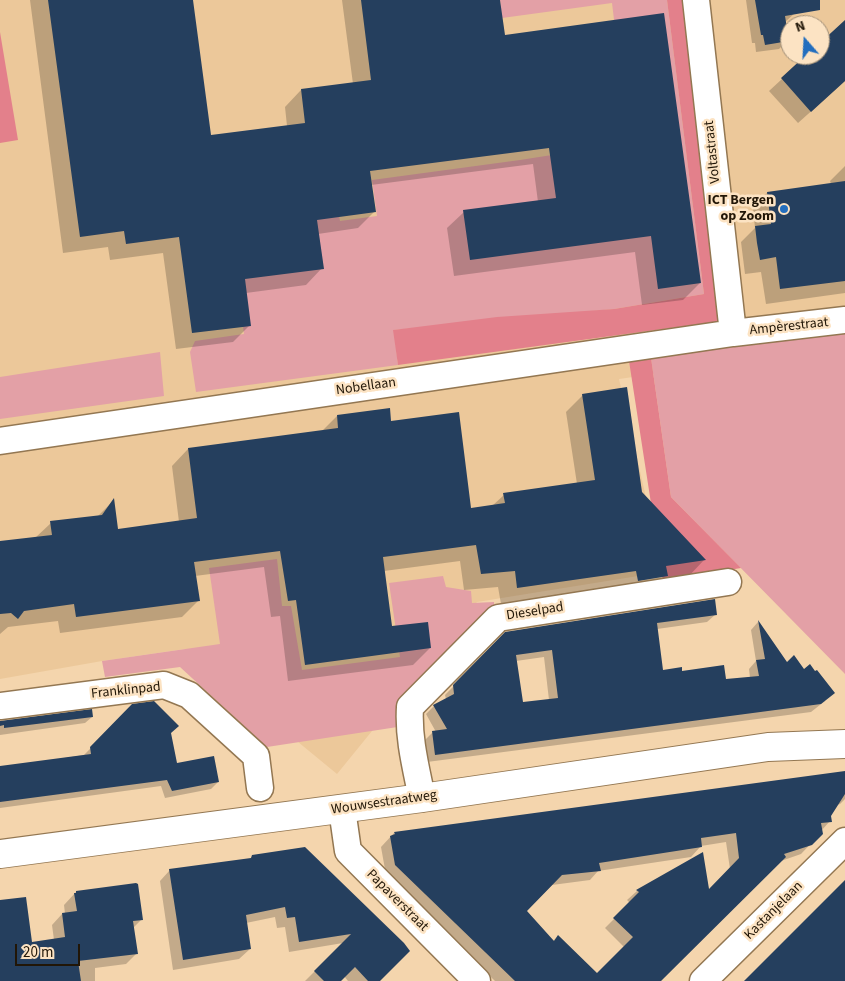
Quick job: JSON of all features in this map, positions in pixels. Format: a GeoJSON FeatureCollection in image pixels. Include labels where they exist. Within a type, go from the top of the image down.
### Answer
{"type":"FeatureCollection","features":[{"type":"Feature","properties":{"kind":"main road","name":"Wouwsestraatweg"},"geometry":{"type":"LineString","coordinates":[[768,747],[845,727]]}},
{"type":"Feature","properties":{"kind":"main road","name":"Wouwsestraatweg"},"geometry":{"type":"LineString","coordinates":[[0,854],[422,798],[768,747],[845,744]]}},
{"type":"Feature","properties":{"kind":"street","name":"Voltastraat"},"geometry":{"type":"LineString","coordinates":[[696,0],[733,333]]}},
{"type":"Feature","properties":{"kind":"street","name":"Ampèrestraat"},"geometry":{"type":"LineString","coordinates":[[733,333],[845,320]]}},
{"type":"Feature","properties":{"kind":"street","name":"Nobellaan"},"geometry":{"type":"LineString","coordinates":[[0,441],[733,333]]}},
{"type":"Feature","properties":{"kind":"street","name":"Dieselpad"},"geometry":{"type":"LineString","coordinates":[[422,798],[409,722],[410,707],[498,618],[728,582]]}},
{"type":"Feature","properties":{"kind":"street","name":"Franklinpad"},"geometry":{"type":"LineString","coordinates":[[0,706],[164,685],[189,695],[256,756],[268,818]]}},
{"type":"Feature","properties":{"kind":"street","name":"Papaverstraat"},"geometry":{"type":"LineString","coordinates":[[342,809],[348,851],[476,981]]}},
{"type":"Feature","properties":{"kind":"street","name":"Kastanjelaan"},"geometry":{"type":"LineString","coordinates":[[702,981],[845,841]]}},
{"type":"Feature","properties":{"kind":"shaded area"},"geometry":{"type":"Polygon","coordinates":[[[0,0],[845,0],[845,347],[619,379],[663,572],[477,602],[337,774],[185,649],[0,679],[0,0]]]}},
{"type":"Feature","properties":{"kind":"shaded area"},"geometry":{"type":"Polygon","coordinates":[[[500,0],[667,0],[704,294],[614,309],[394,330],[398,365],[196,392],[190,352],[195,341],[244,334],[229,226],[338,211],[340,221],[377,216],[372,180],[629,143],[612,3],[502,18],[500,0]]]}},
{"type":"Feature","properties":{"kind":"shaded area"},"geometry":{"type":"Polygon","coordinates":[[[667,0],[688,0],[729,320],[398,365],[393,330],[497,317],[614,309],[704,294],[667,0]]]}},
{"type":"Feature","properties":{"kind":"shaded area"},"geometry":{"type":"Polygon","coordinates":[[[0,32],[18,140],[0,143],[0,32]]]}},
{"type":"Feature","properties":{"kind":"shaded area"},"geometry":{"type":"Polygon","coordinates":[[[845,332],[845,674],[671,497],[651,358],[845,332]]]}},
{"type":"Feature","properties":{"kind":"shaded area"},"geometry":{"type":"Polygon","coordinates":[[[160,352],[164,396],[0,419],[0,377],[160,352]]]}},
{"type":"Feature","properties":{"kind":"shaded area"},"geometry":{"type":"Polygon","coordinates":[[[651,358],[671,497],[741,568],[663,581],[629,361],[651,358]]]}},
{"type":"Feature","properties":{"kind":"shaded area"},"geometry":{"type":"Polygon","coordinates":[[[277,559],[282,606],[291,606],[302,670],[400,657],[389,583],[443,576],[446,587],[471,591],[472,603],[494,602],[495,614],[404,726],[267,747],[180,667],[105,677],[102,661],[220,644],[209,568],[277,559]]]}},
{"type":"Feature","properties":{"kind":"building"},"geometry":{"type":"Polygon","coordinates":[[[48,0],[193,0],[211,135],[305,123],[301,89],[371,80],[361,0],[500,0],[505,35],[664,13],[701,283],[658,289],[651,236],[470,260],[463,210],[556,198],[549,148],[370,171],[376,212],[317,220],[324,269],[245,279],[251,326],[192,333],[179,237],[126,244],[124,231],[80,237],[48,0]]]}},
{"type":"Feature","properties":{"kind":"building"},"geometry":{"type":"Polygon","coordinates":[[[755,0],[820,0],[820,10],[780,15],[780,42],[765,45],[763,35],[761,35],[755,0]]]}},
{"type":"Feature","properties":{"kind":"building"},"geometry":{"type":"Polygon","coordinates":[[[845,20],[845,81],[811,112],[781,78],[795,65],[830,65],[830,34],[845,20]]]}},
{"type":"Feature","properties":{"kind":"building"},"geometry":{"type":"Polygon","coordinates":[[[845,181],[845,281],[780,289],[776,257],[760,260],[757,243],[755,226],[771,224],[767,192],[845,181]]]}},
{"type":"Feature","properties":{"kind":"building"},"geometry":{"type":"Polygon","coordinates":[[[627,387],[642,492],[706,560],[666,566],[668,576],[638,581],[636,571],[517,588],[515,571],[481,574],[476,545],[383,557],[392,626],[428,622],[431,648],[305,665],[296,600],[288,601],[280,551],[194,562],[200,601],[76,617],[74,604],[24,611],[18,619],[11,613],[0,614],[0,541],[52,535],[50,521],[102,515],[114,498],[118,529],[197,518],[188,448],[338,428],[337,415],[390,408],[391,421],[459,412],[471,508],[505,503],[503,493],[595,480],[582,394],[627,387]]]}},
{"type":"Feature","properties":{"kind":"building"},"geometry":{"type":"Polygon","coordinates":[[[715,599],[717,615],[657,623],[663,670],[682,667],[682,671],[724,665],[726,679],[759,676],[756,660],[765,659],[758,620],[787,662],[794,655],[804,669],[810,664],[835,693],[821,704],[435,755],[432,731],[447,729],[433,705],[454,694],[453,685],[505,632],[715,599]],[[552,650],[516,655],[523,702],[558,698],[552,650]]]}},
{"type":"Feature","properties":{"kind":"building"},"geometry":{"type":"Polygon","coordinates":[[[154,701],[179,726],[171,733],[177,763],[214,756],[219,782],[172,791],[167,780],[0,802],[0,766],[91,754],[90,747],[132,704],[154,701]]]}},
{"type":"Feature","properties":{"kind":"building"},"geometry":{"type":"Polygon","coordinates":[[[92,709],[93,717],[4,728],[4,725],[0,726],[0,721],[92,709]]]}},
{"type":"Feature","properties":{"kind":"building"},"geometry":{"type":"Polygon","coordinates":[[[845,771],[845,794],[831,816],[832,822],[821,823],[823,834],[812,845],[784,854],[786,857],[661,981],[515,981],[395,865],[390,836],[395,834],[394,832],[845,771]],[[736,833],[701,838],[702,847],[599,863],[601,871],[562,875],[527,911],[554,941],[558,935],[597,973],[633,937],[613,918],[639,892],[636,890],[703,852],[709,889],[739,858],[736,833]]]}},
{"type":"Feature","properties":{"kind":"building"},"geometry":{"type":"Polygon","coordinates":[[[305,847],[410,951],[380,981],[368,981],[355,967],[341,981],[324,981],[314,971],[351,934],[299,942],[295,917],[287,918],[285,907],[246,915],[251,949],[183,960],[169,869],[251,858],[252,855],[305,847]]]}},
{"type":"Feature","properties":{"kind":"building"},"geometry":{"type":"Polygon","coordinates":[[[845,880],[845,981],[744,981],[845,880]]]}},
{"type":"Feature","properties":{"kind":"building"},"geometry":{"type":"Polygon","coordinates":[[[138,884],[143,920],[133,921],[138,954],[78,961],[81,981],[0,981],[0,900],[26,897],[32,942],[65,937],[62,913],[77,911],[74,893],[76,891],[138,884]]]}},
{"type":"Feature","properties":{"kind":"place","name":"ICT Bergen op Zoom"},"geometry":{"type":"Point","coordinates":[784,209]}}]}
